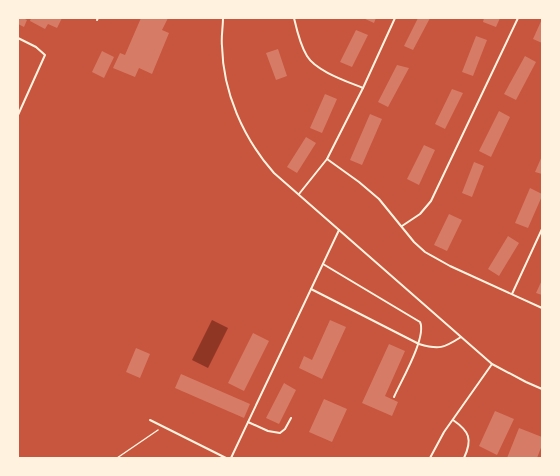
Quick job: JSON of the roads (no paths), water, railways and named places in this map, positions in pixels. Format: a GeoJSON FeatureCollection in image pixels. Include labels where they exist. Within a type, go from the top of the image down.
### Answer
{"type":"FeatureCollection","features":[{"type":"Feature","properties":{"kind":"lane"},"geometry":{"type":"LineString","coordinates":[[223,18],[222,46],[227,82],[237,114],[252,145],[274,173],[340,229],[492,364],[542,389]]}},
{"type":"Feature","properties":{"kind":"lane"},"geometry":{"type":"LineString","coordinates":[[294,18],[300,41],[307,57],[316,66],[363,88]]}},
{"type":"Feature","properties":{"kind":"lane"},"geometry":{"type":"LineString","coordinates":[[299,194],[327,159],[363,88],[395,18]]}},
{"type":"Feature","properties":{"kind":"lane"},"geometry":{"type":"LineString","coordinates":[[402,226],[420,214],[431,201],[518,18]]}},
{"type":"Feature","properties":{"kind":"lane"},"geometry":{"type":"LineString","coordinates":[[18,38],[36,47],[45,56],[18,115]]}},
{"type":"Feature","properties":{"kind":"lane"},"geometry":{"type":"LineString","coordinates":[[327,159],[379,199],[414,242],[425,252],[439,261],[542,308]]}},
{"type":"Feature","properties":{"kind":"lane"},"geometry":{"type":"LineString","coordinates":[[231,458],[340,229]]}},
{"type":"Feature","properties":{"kind":"lane"},"geometry":{"type":"LineString","coordinates":[[512,294],[542,229]]}},
{"type":"Feature","properties":{"kind":"lane"},"geometry":{"type":"LineString","coordinates":[[323,264],[418,320],[422,325],[419,344],[394,397]]}},
{"type":"Feature","properties":{"kind":"lane"},"geometry":{"type":"LineString","coordinates":[[311,289],[419,344],[432,348],[440,348],[461,337]]}},
{"type":"Feature","properties":{"kind":"lane"},"geometry":{"type":"LineString","coordinates":[[430,458],[444,432],[492,364]]}},
{"type":"Feature","properties":{"kind":"lane"},"geometry":{"type":"LineString","coordinates":[[248,422],[268,431],[280,433],[285,429],[291,418]]}},
{"type":"Feature","properties":{"kind":"lane"},"geometry":{"type":"LineString","coordinates":[[150,420],[226,458]]}},
{"type":"Feature","properties":{"kind":"lane"},"geometry":{"type":"LineString","coordinates":[[452,420],[465,430],[470,438],[470,445],[464,458]]}}]}
